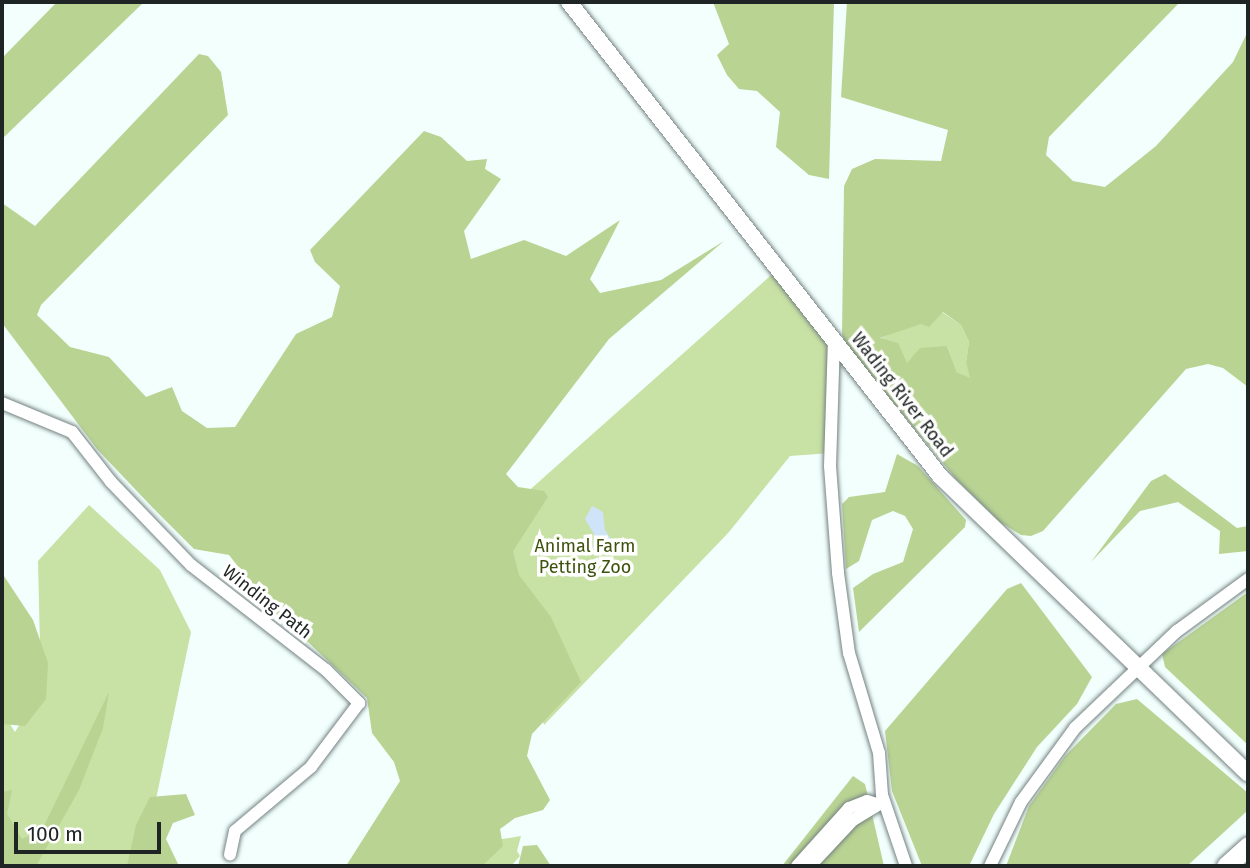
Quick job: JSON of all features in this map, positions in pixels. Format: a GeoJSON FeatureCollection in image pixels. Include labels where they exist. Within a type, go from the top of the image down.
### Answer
{"type":"FeatureCollection","features":[{"type":"Feature","properties":{"kind":"highway"},"geometry":{"type":"LineString","coordinates":[[1226,866],[1248,846]]}},
{"type":"Feature","properties":{"kind":"main road","name":"Wading River Road"},"geometry":{"type":"LineString","coordinates":[[569,2],[940,476],[1136,669],[1248,773]]}},
{"type":"Feature","properties":{"kind":"street"},"geometry":{"type":"LineString","coordinates":[[834,340],[832,526],[849,653],[879,752],[880,803],[906,866]]}},
{"type":"Feature","properties":{"kind":"street","name":"Winding Path"},"geometry":{"type":"LineString","coordinates":[[2,403],[72,432],[111,482],[191,565],[326,670],[359,703],[311,767],[235,831],[230,854]]}},
{"type":"Feature","properties":{"kind":"street"},"geometry":{"type":"LineString","coordinates":[[990,866],[1013,817],[1053,754],[1136,669],[1206,607],[1248,579]]}},
{"type":"Feature","properties":{"kind":"street"},"geometry":{"type":"LineString","coordinates":[[810,866],[849,808],[867,801],[880,803]]}},
{"type":"Feature","properties":{"kind":"street"},"geometry":{"type":"LineString","coordinates":[[797,866],[822,846]]}},
{"type":"Feature","properties":{"kind":"green space"},"geometry":{"type":"Polygon","coordinates":[[[57,2],[144,2],[2,139],[2,58],[57,2]]]}},
{"type":"Feature","properties":{"kind":"green space"},"geometry":{"type":"Polygon","coordinates":[[[713,2],[834,2],[829,179],[809,175],[776,147],[780,112],[757,91],[739,89],[727,75],[717,55],[729,44],[713,2]]]}},
{"type":"Feature","properties":{"kind":"green space"},"geometry":{"type":"Polygon","coordinates":[[[847,2],[1180,2],[1049,137],[1046,155],[1073,181],[1105,187],[1156,146],[1233,62],[1248,31],[1248,387],[1223,368],[1208,364],[1186,369],[1043,531],[1031,536],[1021,535],[1000,522],[956,479],[846,345],[842,334],[844,186],[852,169],[875,159],[941,161],[948,130],[841,97],[847,2]],[[943,312],[929,327],[921,324],[880,338],[898,343],[907,363],[920,348],[947,346],[957,372],[970,378],[966,362],[969,342],[961,325],[943,312]]]}},
{"type":"Feature","properties":{"kind":"green space"},"geometry":{"type":"Polygon","coordinates":[[[199,54],[208,56],[221,72],[228,115],[41,305],[37,315],[70,347],[109,357],[146,397],[172,387],[182,411],[207,428],[235,427],[296,334],[332,317],[340,286],[315,262],[310,250],[424,131],[441,137],[467,161],[487,159],[485,169],[501,179],[464,231],[471,259],[524,240],[566,256],[620,220],[590,279],[600,293],[661,280],[724,241],[609,339],[506,474],[518,487],[544,491],[548,497],[513,551],[519,575],[551,617],[581,682],[532,734],[527,756],[550,800],[543,810],[515,818],[500,829],[503,846],[482,866],[346,866],[400,781],[394,762],[372,733],[367,698],[290,625],[247,592],[240,569],[229,555],[194,549],[152,507],[97,449],[2,323],[2,203],[35,226],[199,54]]]}},
{"type":"Feature","properties":{"kind":"green space","name":"Animal Farm Petting Zoo"},"geometry":{"type":"Polygon","coordinates":[[[778,269],[834,339],[831,453],[790,456],[729,532],[544,725],[487,528],[778,269]]]}},
{"type":"Feature","properties":{"kind":"green space"},"geometry":{"type":"Polygon","coordinates":[[[942,312],[961,325],[969,342],[966,362],[971,379],[957,372],[947,346],[907,363],[879,339],[942,312]]]}},
{"type":"Feature","properties":{"kind":"green space"},"geometry":{"type":"Polygon","coordinates":[[[897,454],[918,466],[966,520],[965,527],[859,632],[853,588],[873,574],[903,562],[913,529],[905,516],[893,511],[872,520],[859,561],[846,569],[842,504],[849,497],[885,492],[897,454]]]}},
{"type":"Feature","properties":{"kind":"green space"},"geometry":{"type":"Polygon","coordinates":[[[1165,474],[1237,528],[1248,526],[1248,551],[1219,554],[1220,531],[1178,502],[1140,511],[1091,562],[1151,481],[1165,474]]]}},
{"type":"Feature","properties":{"kind":"green space"},"geometry":{"type":"Polygon","coordinates":[[[89,505],[160,570],[191,632],[142,866],[2,866],[2,712],[15,732],[41,689],[38,561],[89,505]]]}},
{"type":"Feature","properties":{"kind":"green space"},"geometry":{"type":"Polygon","coordinates":[[[2,573],[33,620],[48,663],[46,699],[25,726],[2,724],[2,573]]]}},
{"type":"Feature","properties":{"kind":"green space"},"geometry":{"type":"Polygon","coordinates":[[[1021,583],[1092,677],[1077,704],[1037,747],[994,814],[969,866],[922,866],[892,791],[885,731],[1007,589],[1021,583]]]}},
{"type":"Feature","properties":{"kind":"green space"},"geometry":{"type":"Polygon","coordinates":[[[1248,592],[1248,745],[1165,667],[1162,654],[1248,592]]]}},
{"type":"Feature","properties":{"kind":"green space"},"geometry":{"type":"Polygon","coordinates":[[[109,692],[103,728],[79,790],[36,866],[2,866],[2,792],[12,790],[7,814],[22,839],[42,830],[109,692]]]}},
{"type":"Feature","properties":{"kind":"green space"},"geometry":{"type":"Polygon","coordinates":[[[1137,699],[1248,793],[1246,812],[1187,866],[1006,866],[1029,806],[1065,756],[1116,704],[1137,699]]]}},
{"type":"Feature","properties":{"kind":"green space"},"geometry":{"type":"Polygon","coordinates":[[[853,776],[865,784],[884,866],[782,866],[853,776]]]}},
{"type":"Feature","properties":{"kind":"green space"},"geometry":{"type":"Polygon","coordinates":[[[186,794],[195,815],[173,823],[166,839],[179,866],[127,866],[136,825],[150,797],[186,794]]]}},
{"type":"Feature","properties":{"kind":"green space"},"geometry":{"type":"Polygon","coordinates":[[[521,836],[517,851],[520,856],[511,866],[361,866],[364,862],[521,836]]]}},
{"type":"Feature","properties":{"kind":"green space"},"geometry":{"type":"Polygon","coordinates":[[[537,845],[551,866],[518,866],[523,846],[537,845]]]}},
{"type":"Feature","properties":{"kind":"water"},"geometry":{"type":"Polygon","coordinates":[[[592,506],[603,512],[605,530],[615,545],[600,555],[593,548],[594,534],[585,519],[592,506]]]}}]}
